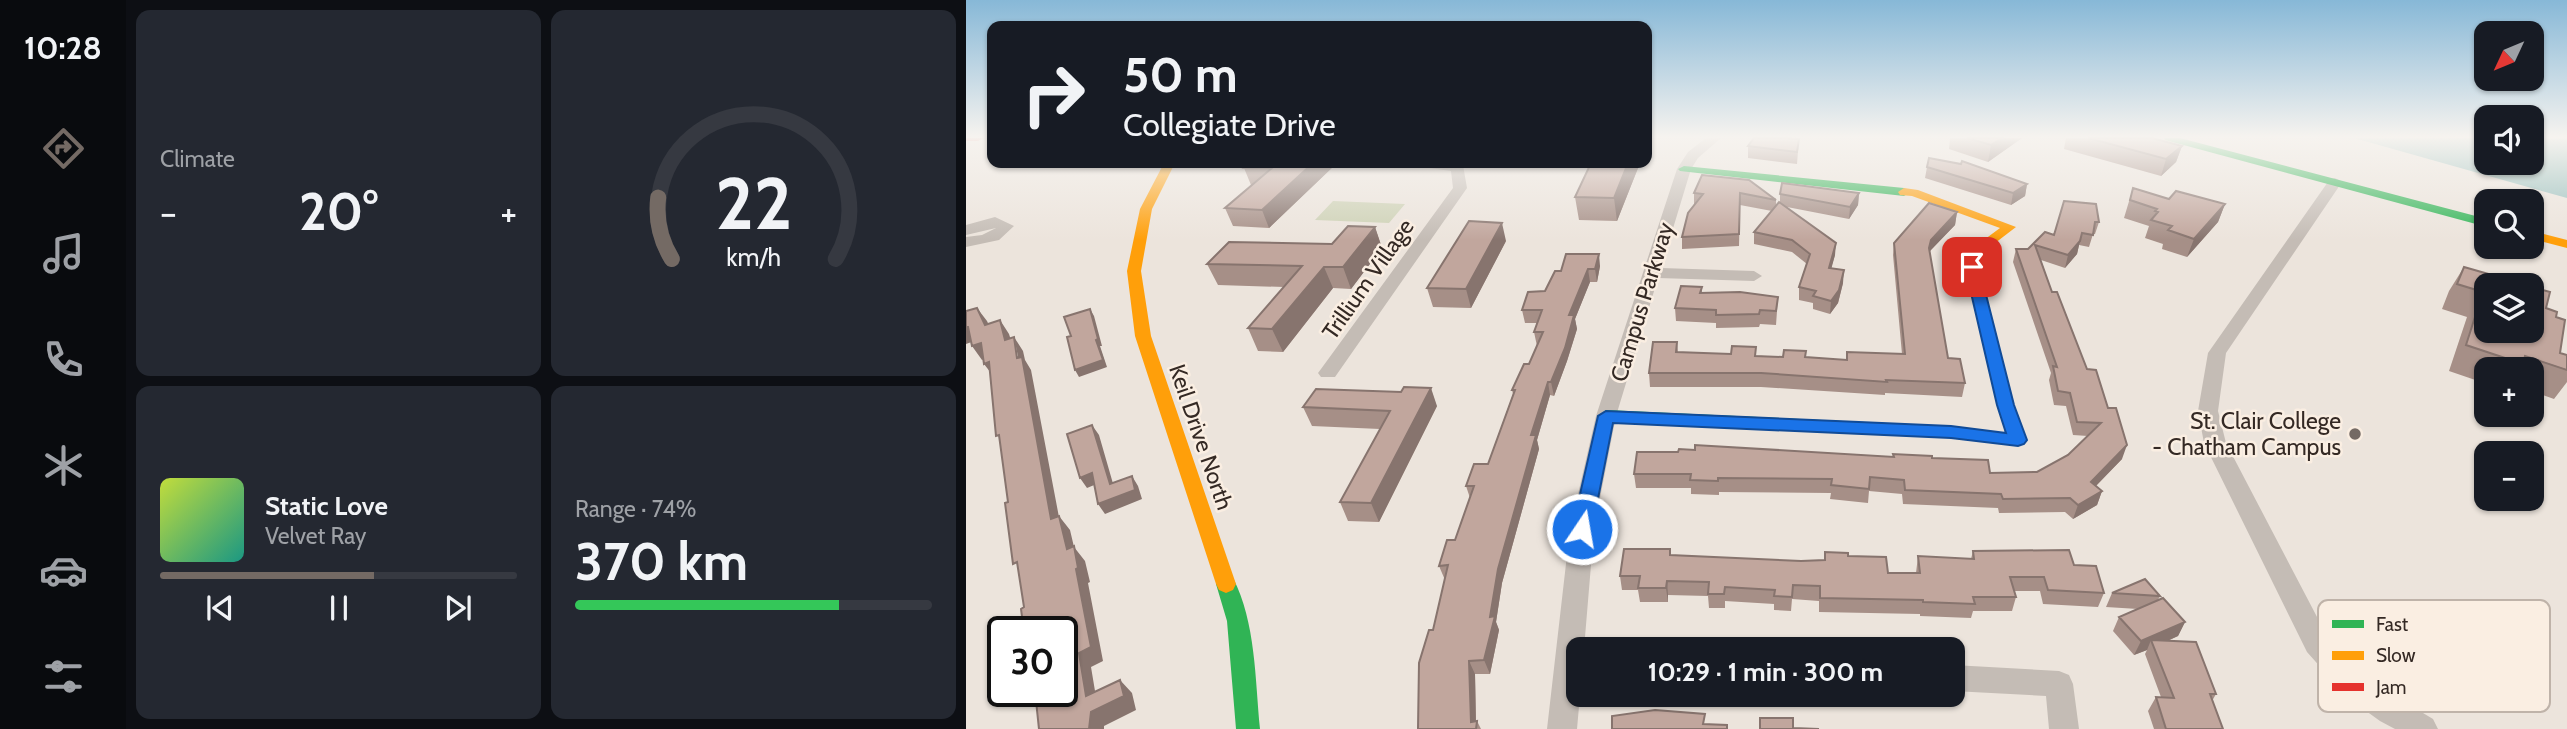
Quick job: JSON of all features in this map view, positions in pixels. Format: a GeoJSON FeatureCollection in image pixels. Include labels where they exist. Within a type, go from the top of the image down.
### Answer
{"type":"FeatureCollection","features":[{"type":"Feature","properties":{"kind":"street","name":"Keil Drive North"},"geometry":{"type":"LineString","coordinates":[[1165,172],[1146,209],[1134,271],[1141,323],[1143,336],[1238,621],[1248,729]]}},
{"type":"Feature","properties":{"kind":"street","name":"Trillium Village"},"geometry":{"type":"LineString","coordinates":[[1328,373],[1460,187],[1458,172]]}},
{"type":"Feature","properties":{"kind":"street","name":"Campus Parkway"},"geometry":{"type":"LineString","coordinates":[[1575,637],[1582,529],[1606,416],[1683,172]]}},
{"type":"Feature","properties":{"kind":"street"},"geometry":{"type":"LineString","coordinates":[[1606,416],[1951,432],[2018,440],[2006,405],[1972,267],[1976,251],[2010,227],[1914,193],[1713,172]]}},
{"type":"Feature","properties":{"kind":"street"},"geometry":{"type":"LineString","coordinates":[[2297,172],[2474,219]]}},
{"type":"Feature","properties":{"kind":"street"},"geometry":{"type":"LineString","coordinates":[[2318,645],[2215,443],[2208,411],[2217,353],[2335,182]]}},
{"type":"Feature","properties":{"kind":"street"},"geometry":{"type":"LineString","coordinates":[[966,230],[995,222],[1006,226],[988,239],[966,242]]}},
{"type":"Feature","properties":{"kind":"street"},"geometry":{"type":"LineString","coordinates":[[2544,238],[2567,244]]}},
{"type":"Feature","properties":{"kind":"street"},"geometry":{"type":"LineString","coordinates":[[1649,273],[1754,276]]}},
{"type":"Feature","properties":{"kind":"street"},"geometry":{"type":"LineString","coordinates":[[1965,679],[2059,684],[2064,729]]}},
{"type":"Feature","properties":{"kind":"street","name":"Campus Parkway"},"geometry":{"type":"LineString","coordinates":[[1562,729],[1566,705]]}},
{"type":"Feature","properties":{"kind":"street"},"geometry":{"type":"LineString","coordinates":[[2392,712],[2423,729]]}},
{"type":"Feature","properties":{"kind":"green space"},"geometry":{"type":"Polygon","coordinates":[[[1333,201],[1405,204],[1389,223],[1315,220],[1333,201]]]}},
{"type":"Feature","properties":{"kind":"water"},"geometry":{"type":"Polygon","coordinates":[[[2544,172],[2567,172],[2567,198],[2544,192],[2544,189],[2485,175],[2544,175],[2544,172]]]}},
{"type":"Feature","properties":{"kind":"building"},"geometry":{"type":"Polygon","coordinates":[[[1267,172],[1303,172],[1262,210],[1225,208],[1267,172]]]}},
{"type":"Feature","properties":{"kind":"building"},"geometry":{"type":"Polygon","coordinates":[[[1587,172],[1624,172],[1614,198],[1575,197],[1587,172]]]}},
{"type":"Feature","properties":{"kind":"building"},"geometry":{"type":"Polygon","coordinates":[[[1944,172],[1993,172],[2027,184],[2013,193],[1944,172]]]}},
{"type":"Feature","properties":{"kind":"building"},"geometry":{"type":"Polygon","coordinates":[[[1702,175],[1749,180],[1776,200],[1740,193],[1739,234],[1682,237],[1688,213],[1703,194],[1694,193],[1702,175]]]}},
{"type":"Feature","properties":{"kind":"building"},"geometry":{"type":"Polygon","coordinates":[[[1782,183],[1859,193],[1850,207],[1780,194],[1782,183]]]}},
{"type":"Feature","properties":{"kind":"building"},"geometry":{"type":"Polygon","coordinates":[[[2133,188],[2169,199],[2176,191],[2225,204],[2194,239],[2168,230],[2172,226],[2151,220],[2158,212],[2155,211],[2157,209],[2130,200],[2133,188]]]}},
{"type":"Feature","properties":{"kind":"building"},"geometry":{"type":"Polygon","coordinates":[[[2064,201],[2096,204],[2099,222],[2095,222],[2093,235],[2082,233],[2080,241],[2068,255],[2035,245],[2052,292],[2057,292],[2087,369],[2096,370],[2108,408],[2116,408],[2127,445],[2091,482],[2102,491],[2078,505],[2070,498],[2003,499],[2001,494],[1905,490],[1904,480],[1870,477],[1869,489],[1831,485],[1832,479],[1718,478],[1718,481],[1690,480],[1691,474],[1634,474],[1637,452],[1695,450],[1695,445],[1988,460],[1990,473],[2037,472],[2068,455],[2101,423],[2077,422],[2070,393],[2058,391],[2053,366],[2057,367],[2016,249],[2028,249],[2045,232],[2054,235],[2064,201]]]}},
{"type":"Feature","properties":{"kind":"building"},"geometry":{"type":"Polygon","coordinates":[[[1779,202],[1836,243],[1829,268],[1844,270],[1839,290],[1831,301],[1813,296],[1816,291],[1799,287],[1810,254],[1792,240],[1754,232],[1779,202]]]}},
{"type":"Feature","properties":{"kind":"building"},"geometry":{"type":"Polygon","coordinates":[[[1929,203],[1957,212],[1931,240],[1929,248],[1948,358],[1960,359],[1965,383],[1886,380],[1887,382],[1761,373],[1649,373],[1653,342],[1677,342],[1676,352],[1731,354],[1732,346],[1756,347],[1755,356],[1783,357],[1784,350],[1806,351],[1805,357],[1847,360],[1847,352],[1905,354],[1894,243],[1929,203]]]}},
{"type":"Feature","properties":{"kind":"building"},"geometry":{"type":"Polygon","coordinates":[[[1469,221],[1502,223],[1466,289],[1427,288],[1469,221]]]}},
{"type":"Feature","properties":{"kind":"building"},"geometry":{"type":"Polygon","coordinates":[[[1348,226],[1375,227],[1343,267],[1324,267],[1272,329],[1248,328],[1302,266],[1207,264],[1229,242],[1332,244],[1348,226]]]}},
{"type":"Feature","properties":{"kind":"building"},"geometry":{"type":"Polygon","coordinates":[[[1566,254],[1599,254],[1595,269],[1588,269],[1569,315],[1574,315],[1565,348],[1551,382],[1548,382],[1531,435],[1536,435],[1498,569],[1490,617],[1495,616],[1484,660],[1469,661],[1471,722],[1477,721],[1476,729],[1418,729],[1419,663],[1429,630],[1433,630],[1448,565],[1439,566],[1447,540],[1455,540],[1474,486],[1466,486],[1474,464],[1488,464],[1515,390],[1512,390],[1524,364],[1529,364],[1543,332],[1534,332],[1542,310],[1522,310],[1528,292],[1545,291],[1555,271],[1561,271],[1566,254]]]}},
{"type":"Feature","properties":{"kind":"building"},"geometry":{"type":"Polygon","coordinates":[[[2464,267],[2485,273],[2474,273],[2474,289],[2457,284],[2464,267]]]}},
{"type":"Feature","properties":{"kind":"building"},"geometry":{"type":"Polygon","coordinates":[[[1681,286],[1702,287],[1700,293],[1740,292],[1778,297],[1776,311],[1716,315],[1716,310],[1675,308],[1681,286]]]}},
{"type":"Feature","properties":{"kind":"building"},"geometry":{"type":"Polygon","coordinates":[[[2544,290],[2550,292],[2546,308],[2557,312],[2556,317],[2565,320],[2560,353],[2567,355],[2567,370],[2544,362],[2544,357],[2502,357],[2466,345],[2474,320],[2474,343],[2544,343],[2544,290]]]}},
{"type":"Feature","properties":{"kind":"building"},"geometry":{"type":"Polygon","coordinates":[[[977,308],[985,325],[1000,320],[1005,340],[1014,337],[1017,358],[1022,357],[1051,519],[1059,516],[1067,549],[1074,546],[1091,647],[1079,653],[1086,696],[1120,680],[1124,696],[1091,712],[1089,729],[1039,729],[1037,707],[1078,707],[1078,616],[1022,616],[1021,609],[1024,607],[1017,562],[1013,564],[1005,503],[1008,502],[999,435],[996,436],[989,362],[984,364],[981,343],[972,346],[966,327],[966,311],[977,308]]]}},
{"type":"Feature","properties":{"kind":"building"},"geometry":{"type":"Polygon","coordinates":[[[1090,309],[1103,360],[1075,370],[1067,337],[1071,336],[1064,317],[1090,309]]]}},
{"type":"Feature","properties":{"kind":"building"},"geometry":{"type":"Polygon","coordinates":[[[1404,387],[1431,388],[1371,503],[1340,502],[1390,411],[1303,407],[1316,389],[1401,392],[1404,387]]]}},
{"type":"Feature","properties":{"kind":"building"},"geometry":{"type":"Polygon","coordinates":[[[1092,425],[1110,484],[1132,476],[1135,490],[1098,504],[1092,473],[1080,478],[1067,434],[1092,425]]]}},
{"type":"Feature","properties":{"kind":"building"},"geometry":{"type":"Polygon","coordinates":[[[1624,549],[1670,549],[1670,555],[1801,561],[1825,560],[1825,552],[1848,553],[1848,556],[1886,557],[1888,573],[1920,573],[1918,556],[1974,559],[1973,551],[2069,550],[2074,565],[2096,566],[2104,593],[2048,590],[2044,577],[2010,577],[2016,597],[1973,597],[1975,604],[1820,598],[1820,586],[1793,585],[1792,597],[1774,596],[1775,590],[1725,587],[1724,594],[1708,594],[1709,582],[1667,581],[1666,588],[1638,588],[1640,576],[1620,576],[1624,549]]]}},
{"type":"Feature","properties":{"kind":"building"},"geometry":{"type":"Polygon","coordinates":[[[2145,579],[2160,596],[2112,593],[2145,579]]]}},
{"type":"Feature","properties":{"kind":"building"},"geometry":{"type":"Polygon","coordinates":[[[2163,598],[2185,622],[2141,641],[2119,617],[2163,598]]]}},
{"type":"Feature","properties":{"kind":"building"},"geometry":{"type":"Polygon","coordinates":[[[2151,640],[2196,642],[2216,694],[2210,694],[2223,729],[2166,729],[2156,697],[2174,698],[2151,640]]]}},
{"type":"Feature","properties":{"kind":"building"},"geometry":{"type":"Polygon","coordinates":[[[1655,710],[1705,714],[1703,724],[1727,725],[1727,729],[1612,729],[1612,716],[1655,710]]]}},
{"type":"Feature","properties":{"kind":"building"},"geometry":{"type":"Polygon","coordinates":[[[1760,718],[1793,718],[1793,728],[1819,729],[1760,729],[1760,718]]]}},
{"type":"Feature","properties":{"kind":"traffic: fast"},"geometry":{"type":"LineString","coordinates":[[1713,172],[1904,192]]}},
{"type":"Feature","properties":{"kind":"traffic: fast"},"geometry":{"type":"LineString","coordinates":[[2296,172],[2474,220]]}},
{"type":"Feature","properties":{"kind":"traffic: fast"},"geometry":{"type":"LineString","coordinates":[[1606,416],[1951,432],[2018,440],[2006,405],[1983,312]]}},
{"type":"Feature","properties":{"kind":"traffic: fast"},"geometry":{"type":"LineString","coordinates":[[1226,584],[1238,621],[1248,729]]}},
{"type":"Feature","properties":{"kind":"traffic: slow"},"geometry":{"type":"LineString","coordinates":[[1164,172],[1146,209],[1134,271],[1143,336],[1226,584]]}},
{"type":"Feature","properties":{"kind":"traffic: slow"},"geometry":{"type":"LineString","coordinates":[[1904,192],[1914,193],[2010,227],[1976,251],[1972,267],[1983,312]]}},
{"type":"Feature","properties":{"kind":"traffic: slow"},"geometry":{"type":"LineString","coordinates":[[2544,238],[2567,244]]}},
{"type":"Feature","properties":{"kind":"place","name":"St. Clair College - Chatham Campus"},"geometry":{"type":"Point","coordinates":[2355,434]}},
{"type":"Feature","properties":{"kind":"route"},"geometry":{"type":"LineString","coordinates":[[1582,529],[1606,416],[1951,432],[2018,440],[2006,405],[1972,267]]}}]}
